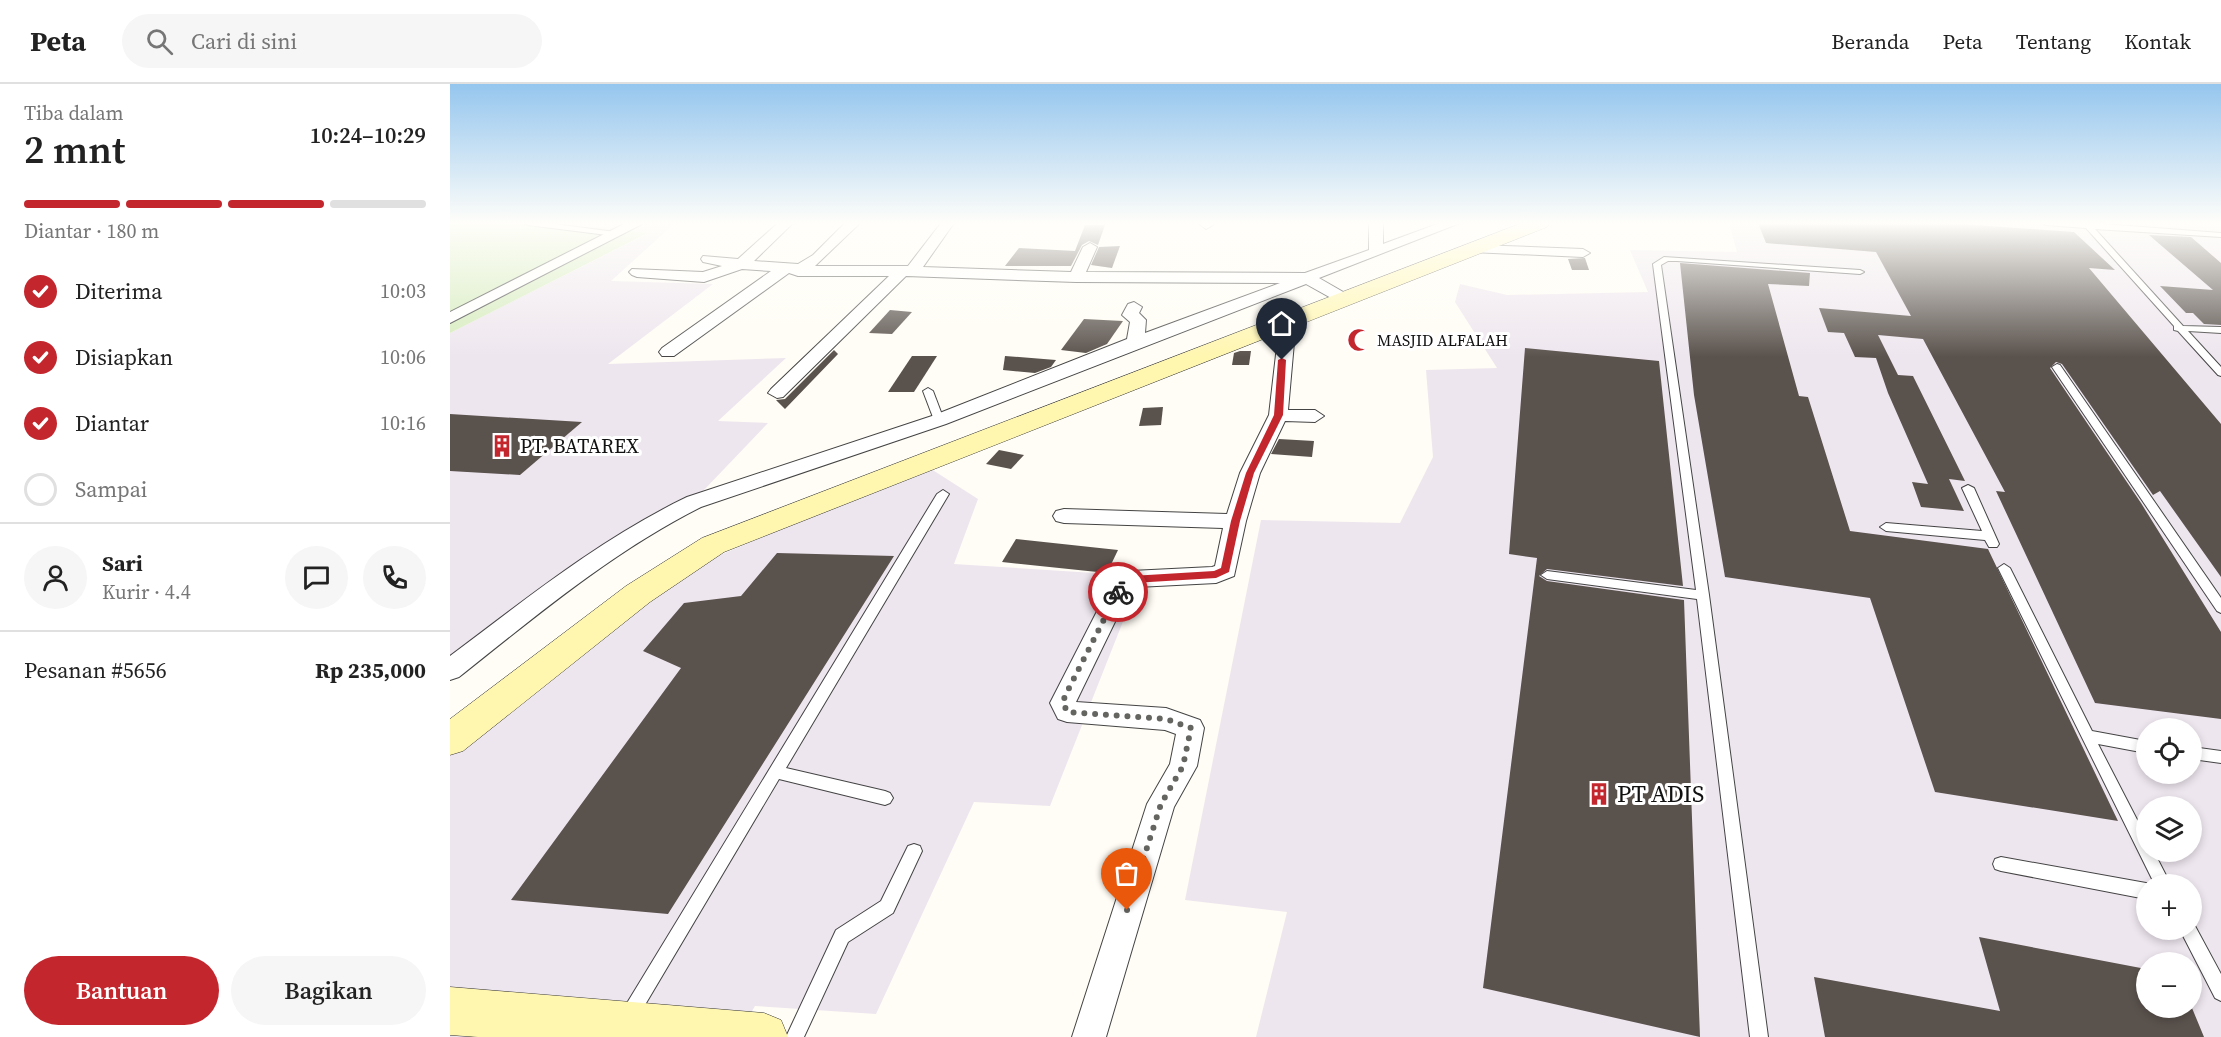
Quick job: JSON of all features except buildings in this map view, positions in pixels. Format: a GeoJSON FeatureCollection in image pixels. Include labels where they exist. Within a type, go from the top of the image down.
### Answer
{"type":"FeatureCollection","features":[{"type":"Feature","properties":{"kind":"street"},"geometry":{"type":"LineString","coordinates":[[450,318],[549,267]]}},
{"type":"Feature","properties":{"kind":"street"},"geometry":{"type":"LineString","coordinates":[[637,272],[704,277],[731,267]]}},
{"type":"Feature","properties":{"kind":"street"},"geometry":{"type":"LineString","coordinates":[[776,267],[813,273],[907,271],[1076,277],[1313,281],[1344,298]]}},
{"type":"Feature","properties":{"kind":"street"},"geometry":{"type":"LineString","coordinates":[[668,352],[795,267]]}},
{"type":"Feature","properties":{"kind":"street"},"geometry":{"type":"LineString","coordinates":[[777,393],[910,267]]}},
{"type":"Feature","properties":{"kind":"street"},"geometry":{"type":"LineString","coordinates":[[1076,277],[1080,267]]}},
{"type":"Feature","properties":{"kind":"street"},"geometry":{"type":"LineString","coordinates":[[450,670],[599,558],[666,515],[694,502],[939,420],[1133,344],[1313,281],[1341,267]]}},
{"type":"Feature","properties":{"kind":"street"},"geometry":{"type":"LineString","coordinates":[[450,740],[638,594],[683,562],[713,545],[1426,267]]}},
{"type":"Feature","properties":{"kind":"street"},"geometry":{"type":"LineString","coordinates":[[1133,344],[1136,340],[1138,321],[1130,315],[1134,307]]}},
{"type":"Feature","properties":{"kind":"street"},"geometry":{"type":"LineString","coordinates":[[1089,1037],[1158,815],[1167,792],[1176,783],[1183,766],[1191,728],[1166,719],[1067,712],[1063,702],[1120,588],[1131,579],[1223,572],[1235,521],[1253,465],[1278,415],[1288,320]]}},
{"type":"Feature","properties":{"kind":"street"},"geometry":{"type":"LineString","coordinates":[[1278,415],[1315,416]]}},
{"type":"Feature","properties":{"kind":"street"},"geometry":{"type":"LineString","coordinates":[[1064,516],[1235,521]]}},
{"type":"Feature","properties":{"kind":"street"},"geometry":{"type":"LineString","coordinates":[[450,1011],[566,1029],[623,1025],[764,1037]]}},
{"type":"Feature","properties":{"kind":"lane"},"geometry":{"type":"LineString","coordinates":[[1657,267],[1703,595],[1759,1037]]}},
{"type":"Feature","properties":{"kind":"lane"},"geometry":{"type":"LineString","coordinates":[[1796,267],[1860,272]]}},
{"type":"Feature","properties":{"kind":"lane"},"geometry":{"type":"LineString","coordinates":[[2124,267],[2221,374]]}},
{"type":"Feature","properties":{"kind":"lane"},"geometry":{"type":"LineString","coordinates":[[2177,327],[2221,330]]}},
{"type":"Feature","properties":{"kind":"lane"},"geometry":{"type":"LineString","coordinates":[[2057,367],[2221,608]]}},
{"type":"Feature","properties":{"kind":"lane"},"geometry":{"type":"LineString","coordinates":[[928,391],[939,420]]}},
{"type":"Feature","properties":{"kind":"lane"},"geometry":{"type":"LineString","coordinates":[[1887,527],[1991,540],[1968,488]]}},
{"type":"Feature","properties":{"kind":"lane"},"geometry":{"type":"LineString","coordinates":[[623,1025],[943,494]]}},
{"type":"Feature","properties":{"kind":"lane"},"geometry":{"type":"LineString","coordinates":[[2004,568],[2157,874]]}},
{"type":"Feature","properties":{"kind":"lane"},"geometry":{"type":"LineString","coordinates":[[1547,575],[1703,595]]}},
{"type":"Feature","properties":{"kind":"lane"},"geometry":{"type":"LineString","coordinates":[[2087,736],[2136,745]]}},
{"type":"Feature","properties":{"kind":"lane"},"geometry":{"type":"LineString","coordinates":[[2202,754],[2221,756]]}},
{"type":"Feature","properties":{"kind":"lane"},"geometry":{"type":"LineString","coordinates":[[774,772],[885,798]]}},
{"type":"Feature","properties":{"kind":"lane"},"geometry":{"type":"LineString","coordinates":[[795,1037],[842,936],[887,907],[914,851]]}},
{"type":"Feature","properties":{"kind":"lane"},"geometry":{"type":"LineString","coordinates":[[2001,864],[2136,889]]}},
{"type":"Feature","properties":{"kind":"lane"},"geometry":{"type":"LineString","coordinates":[[2193,940],[2221,992]]}},
{"type":"Feature","properties":{"kind":"shaded area"},"geometry":{"type":"Polygon","coordinates":[[[580,267],[626,267],[611,281],[713,284],[608,364],[786,358],[718,421],[768,423],[704,490],[576,572],[450,664],[450,333],[580,267]]]}},
{"type":"Feature","properties":{"kind":"shaded area"},"geometry":{"type":"Polygon","coordinates":[[[1637,267],[2221,267],[2221,1037],[1256,1037],[1287,912],[1185,900],[1261,520],[1400,523],[1433,457],[1426,370],[1497,368],[1455,302],[1460,284],[1507,295],[1648,292],[1637,267]]]}},
{"type":"Feature","properties":{"kind":"shaded area"},"geometry":{"type":"Polygon","coordinates":[[[928,467],[978,499],[954,564],[1141,576],[1050,806],[974,802],[876,1014],[755,1006],[737,1037],[450,1037],[450,720],[694,566],[928,467]]]}},
{"type":"Feature","properties":{"kind":"green space"},"geometry":{"type":"Polygon","coordinates":[[[450,267],[580,267],[450,333],[450,267]]]}},
{"type":"Feature","properties":{"kind":"way so far"},"geometry":{"type":"LineString","coordinates":[[1118,592],[1065,696],[1063,702],[1067,712],[1166,719],[1191,728],[1183,766],[1176,783],[1167,792],[1161,804],[1127,910]]}},
{"type":"Feature","properties":{"kind":"place","name":"MASJID ALFALAH"},"geometry":{"type":"Point","coordinates":[1359,340]}},
{"type":"Feature","properties":{"kind":"place","name":"PT. BATAREX"},"geometry":{"type":"Point","coordinates":[502,446]}},
{"type":"Feature","properties":{"kind":"place","name":"PT ADIS"},"geometry":{"type":"Point","coordinates":[1599,794]}},
{"type":"Feature","properties":{"kind":"route"},"geometry":{"type":"LineString","coordinates":[[1118,592],[1131,579],[1188,577],[1216,574],[1226,570],[1235,521],[1250,473],[1278,415],[1282,360]]}}]}
